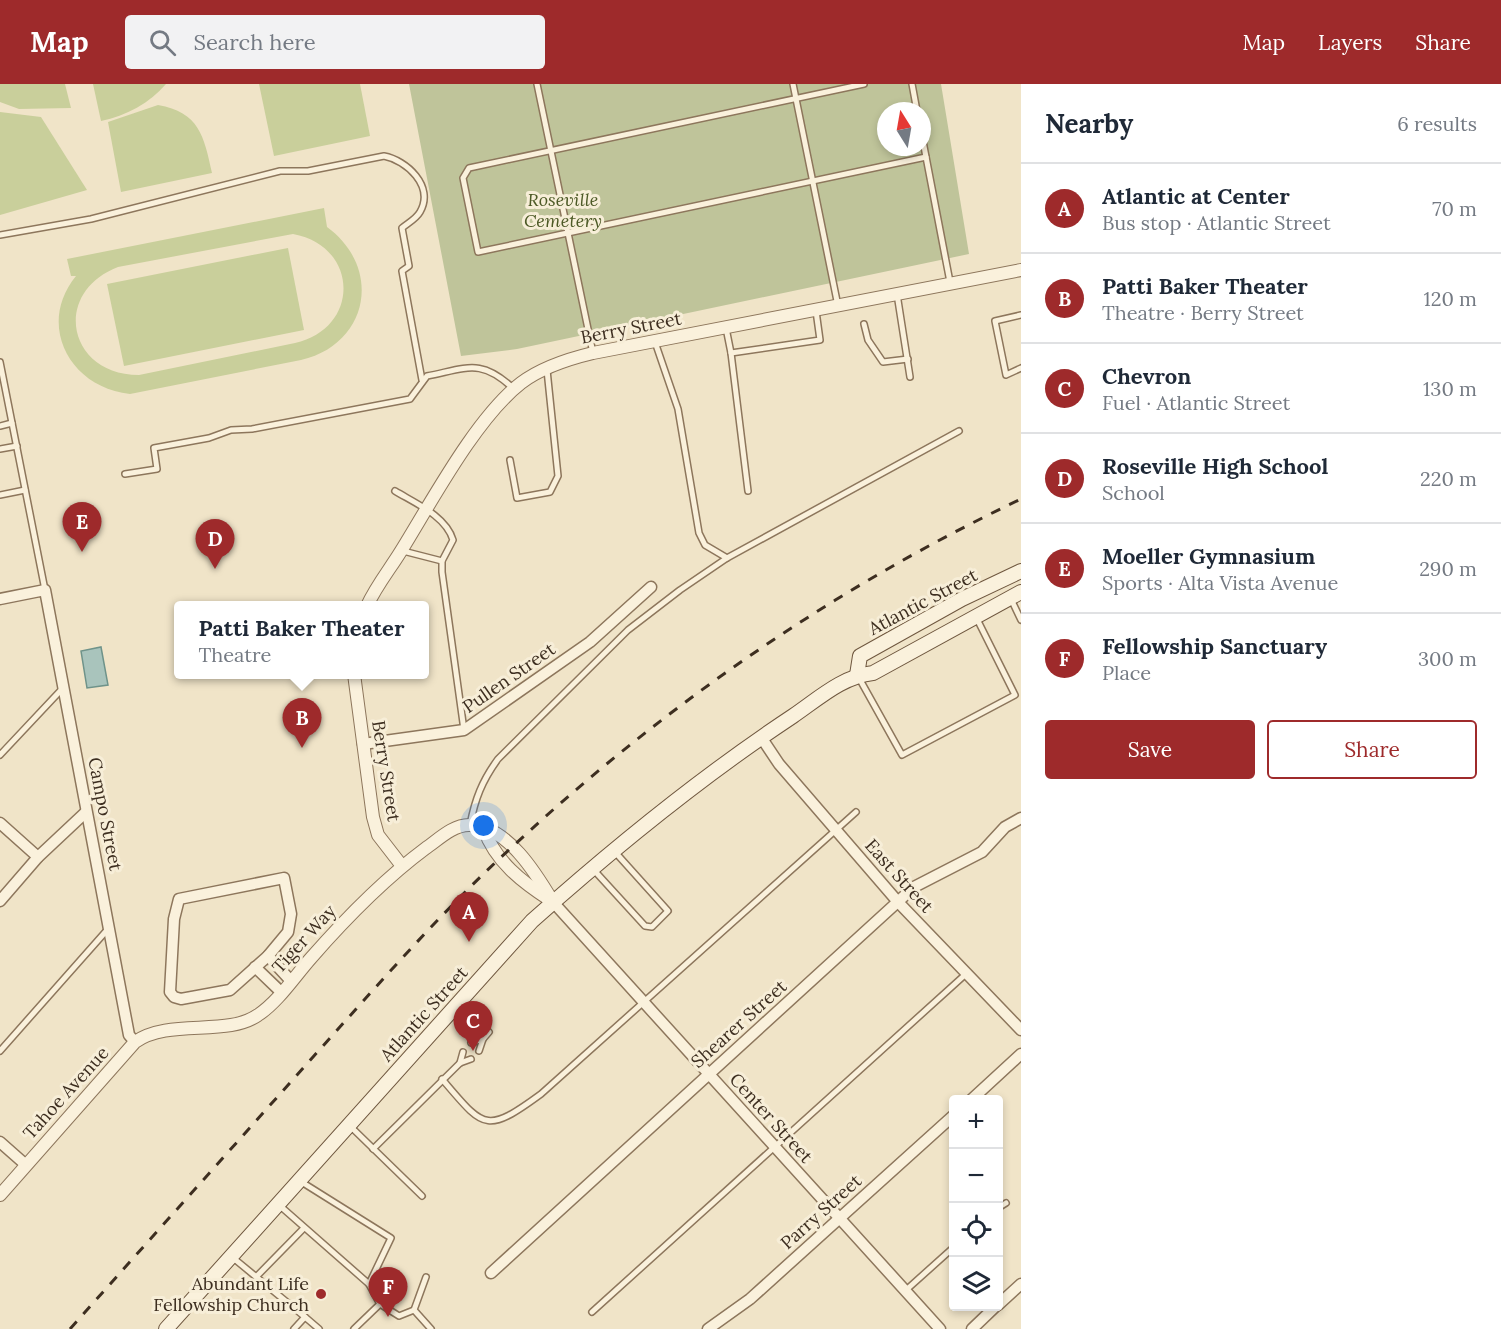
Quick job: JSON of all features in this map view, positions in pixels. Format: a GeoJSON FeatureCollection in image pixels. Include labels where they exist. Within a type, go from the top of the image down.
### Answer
{"type":"FeatureCollection","features":[{"type":"Feature","properties":{"kind":"main road","name":"Atlantic Street"},"geometry":{"type":"LineString","coordinates":[[857,675],[860,656],[962,599],[1021,572]]}},
{"type":"Feature","properties":{"kind":"main road"},"geometry":{"type":"LineString","coordinates":[[976,615],[979,604],[986,597],[1021,581]]}},
{"type":"Feature","properties":{"kind":"main road","name":"Atlantic Street"},"geometry":{"type":"LineString","coordinates":[[166,1329],[532,921],[592,868],[701,780],[761,737],[857,675],[873,673],[1015,595]]}},
{"type":"Feature","properties":{"kind":"street","name":"Berry Street"},"geometry":{"type":"LineString","coordinates":[[370,601],[425,510],[490,413],[514,389],[547,368],[593,353],[1021,270]]}},
{"type":"Feature","properties":{"kind":"street","name":"Pullen Street"},"geometry":{"type":"LineString","coordinates":[[363,744],[464,730],[590,642],[651,587]]}},
{"type":"Feature","properties":{"kind":"street"},"geometry":{"type":"LineString","coordinates":[[0,599],[45,590]]}},
{"type":"Feature","properties":{"kind":"street","name":"Campo Street"},"geometry":{"type":"LineString","coordinates":[[45,590],[65,685],[86,812],[129,1035],[135,1042]]}},
{"type":"Feature","properties":{"kind":"street","name":"Berry Street"},"geometry":{"type":"LineString","coordinates":[[355,679],[373,817],[378,835],[402,866]]}},
{"type":"Feature","properties":{"kind":"street","name":"East Street"},"geometry":{"type":"LineString","coordinates":[[761,737],[779,764],[898,902],[1021,1030]]}},
{"type":"Feature","properties":{"kind":"street"},"geometry":{"type":"LineString","coordinates":[[0,901],[38,857],[86,812]]}},
{"type":"Feature","properties":{"kind":"street","name":"Shearer Street"},"geometry":{"type":"LineString","coordinates":[[491,1273],[914,887],[982,852],[1005,826],[1021,818]]}},
{"type":"Feature","properties":{"kind":"street"},"geometry":{"type":"LineString","coordinates":[[0,823],[38,857]]}},
{"type":"Feature","properties":{"kind":"street"},"geometry":{"type":"LineString","coordinates":[[470,825],[484,829],[513,846],[553,902]]}},
{"type":"Feature","properties":{"kind":"street","name":"Tiger Way"},"geometry":{"type":"LineString","coordinates":[[135,1042],[147,1034],[156,1032],[221,1026],[258,1016],[351,913],[402,866],[450,831],[470,825]]}},
{"type":"Feature","properties":{"kind":"street"},"geometry":{"type":"LineString","coordinates":[[484,829],[490,848],[505,864],[525,884],[553,902]]}},
{"type":"Feature","properties":{"kind":"street"},"geometry":{"type":"LineString","coordinates":[[284,878],[291,914],[288,932],[268,956],[230,990],[181,999],[174,997],[170,992],[174,929],[179,899],[284,878]]}},
{"type":"Feature","properties":{"kind":"street","name":"Center Street"},"geometry":{"type":"LineString","coordinates":[[553,902],[940,1329]]}},
{"type":"Feature","properties":{"kind":"street"},"geometry":{"type":"LineString","coordinates":[[268,956],[291,981]]}},
{"type":"Feature","properties":{"kind":"street"},"geometry":{"type":"LineString","coordinates":[[255,968],[281,992]]}},
{"type":"Feature","properties":{"kind":"street","name":"Tahoe Avenue"},"geometry":{"type":"LineString","coordinates":[[0,1195],[135,1042]]}},
{"type":"Feature","properties":{"kind":"street"},"geometry":{"type":"LineString","coordinates":[[976,1095],[1021,1054]]}},
{"type":"Feature","properties":{"kind":"street","name":"Parry Street"},"geometry":{"type":"LineString","coordinates":[[708,1329],[750,1299],[949,1120]]}},
{"type":"Feature","properties":{"kind":"street"},"geometry":{"type":"LineString","coordinates":[[0,1142],[26,1165]]}},
{"type":"Feature","properties":{"kind":"street"},"geometry":{"type":"LineString","coordinates":[[1003,1301],[1021,1284]]}},
{"type":"Feature","properties":{"kind":"street"},"geometry":{"type":"LineString","coordinates":[[972,1329],[992,1311]]}},
{"type":"Feature","properties":{"kind":"lane"},"geometry":{"type":"LineString","coordinates":[[537,84],[593,353]]}},
{"type":"Feature","properties":{"kind":"lane"},"geometry":{"type":"LineString","coordinates":[[793,84],[838,306]]}},
{"type":"Feature","properties":{"kind":"lane"},"geometry":{"type":"LineString","coordinates":[[864,84],[466,171],[463,178],[478,252],[926,158],[951,284]]}},
{"type":"Feature","properties":{"kind":"lane"},"geometry":{"type":"LineString","coordinates":[[912,84],[915,102]]}},
{"type":"Feature","properties":{"kind":"lane"},"geometry":{"type":"LineString","coordinates":[[0,236],[91,219],[280,171],[308,171],[384,156],[394,158],[404,163],[417,176],[423,197],[422,209],[418,216],[402,228],[409,266],[402,271],[422,381]]}},
{"type":"Feature","properties":{"kind":"lane"},"geometry":{"type":"LineString","coordinates":[[897,294],[910,377]]}},
{"type":"Feature","properties":{"kind":"lane"},"geometry":{"type":"LineString","coordinates":[[731,353],[820,340],[816,310]]}},
{"type":"Feature","properties":{"kind":"lane"},"geometry":{"type":"LineString","coordinates":[[1021,315],[995,321],[1006,375],[1021,368]]}},
{"type":"Feature","properties":{"kind":"lane"},"geometry":{"type":"LineString","coordinates":[[864,324],[868,340],[883,362],[908,359]]}},
{"type":"Feature","properties":{"kind":"lane"},"geometry":{"type":"LineString","coordinates":[[726,327],[748,491]]}},
{"type":"Feature","properties":{"kind":"lane"},"geometry":{"type":"LineString","coordinates":[[655,341],[678,409],[699,533],[705,545],[727,558]]}},
{"type":"Feature","properties":{"kind":"lane"},"geometry":{"type":"LineString","coordinates":[[0,362],[45,590]]}},
{"type":"Feature","properties":{"kind":"lane"},"geometry":{"type":"LineString","coordinates":[[125,474],[157,469],[154,448],[209,438],[231,430],[252,429],[404,401],[413,396],[427,376],[480,368],[498,374],[514,389]]}},
{"type":"Feature","properties":{"kind":"lane"},"geometry":{"type":"LineString","coordinates":[[510,460],[517,498],[550,492],[558,476],[547,368]]}},
{"type":"Feature","properties":{"kind":"lane"},"geometry":{"type":"LineString","coordinates":[[0,426],[12,423]]}},
{"type":"Feature","properties":{"kind":"lane"},"geometry":{"type":"LineString","coordinates":[[470,825],[475,799],[483,779],[498,759],[628,630],[727,558],[959,431]]}},
{"type":"Feature","properties":{"kind":"lane"},"geometry":{"type":"LineString","coordinates":[[0,449],[17,446]]}},
{"type":"Feature","properties":{"kind":"lane"},"geometry":{"type":"LineString","coordinates":[[0,495],[25,490]]}},
{"type":"Feature","properties":{"kind":"lane"},"geometry":{"type":"LineString","coordinates":[[395,491],[425,510],[450,531],[453,540],[442,561],[464,730]]}},
{"type":"Feature","properties":{"kind":"lane"},"geometry":{"type":"LineString","coordinates":[[402,550],[442,561]]}},
{"type":"Feature","properties":{"kind":"lane"},"geometry":{"type":"LineString","coordinates":[[1015,595],[1021,620]]}},
{"type":"Feature","properties":{"kind":"lane"},"geometry":{"type":"LineString","coordinates":[[857,675],[902,754],[1015,695],[976,615]]}},
{"type":"Feature","properties":{"kind":"lane"},"geometry":{"type":"LineString","coordinates":[[0,755],[65,685]]}},
{"type":"Feature","properties":{"kind":"lane"},"geometry":{"type":"LineString","coordinates":[[442,1079],[476,1118],[492,1122],[513,1115],[541,1094],[856,812]]}},
{"type":"Feature","properties":{"kind":"lane"},"geometry":{"type":"LineString","coordinates":[[592,868],[645,926],[652,927],[668,911],[614,851]]}},
{"type":"Feature","properties":{"kind":"lane"},"geometry":{"type":"LineString","coordinates":[[0,1051],[110,927]]}},
{"type":"Feature","properties":{"kind":"lane"},"geometry":{"type":"LineString","coordinates":[[592,1312],[967,973]]}},
{"type":"Feature","properties":{"kind":"lane"},"geometry":{"type":"LineString","coordinates":[[459,1002],[489,1032],[483,1039],[479,1051]]}},
{"type":"Feature","properties":{"kind":"lane"},"geometry":{"type":"LineString","coordinates":[[471,1043],[483,1039]]}},
{"type":"Feature","properties":{"kind":"lane"},"geometry":{"type":"LineString","coordinates":[[460,1063],[463,1052]]}},
{"type":"Feature","properties":{"kind":"lane"},"geometry":{"type":"LineString","coordinates":[[373,1149],[442,1079],[460,1063],[471,1059]]}},
{"type":"Feature","properties":{"kind":"lane"},"geometry":{"type":"LineString","coordinates":[[349,1125],[422,1197]]}},
{"type":"Feature","properties":{"kind":"lane"},"geometry":{"type":"LineString","coordinates":[[298,1180],[391,1238],[369,1284]]}},
{"type":"Feature","properties":{"kind":"lane"},"geometry":{"type":"LineString","coordinates":[[278,1204],[369,1284],[380,1304],[399,1316],[414,1310],[426,1277]]}},
{"type":"Feature","properties":{"kind":"lane"},"geometry":{"type":"LineString","coordinates":[[257,1276],[304,1228]]}},
{"type":"Feature","properties":{"kind":"lane"},"geometry":{"type":"LineString","coordinates":[[905,1291],[949,1251]]}},
{"type":"Feature","properties":{"kind":"lane"},"geometry":{"type":"LineString","coordinates":[[231,1256],[319,1329]]}},
{"type":"Feature","properties":{"kind":"lane"},"geometry":{"type":"LineString","coordinates":[[354,1329],[380,1304]]}},
{"type":"Feature","properties":{"kind":"lane"},"geometry":{"type":"LineString","coordinates":[[414,1310],[431,1329]]}},
{"type":"Feature","properties":{"kind":"lane"},"geometry":{"type":"LineString","coordinates":[[294,1329],[305,1317]]}},
{"type":"Feature","properties":{"kind":"green space"},"geometry":{"type":"Polygon","coordinates":[[[0,84],[65,84],[71,108],[19,109],[0,102],[0,84]]]}},
{"type":"Feature","properties":{"kind":"green space"},"geometry":{"type":"Polygon","coordinates":[[[93,84],[166,84],[137,108],[101,121],[93,84]]]}},
{"type":"Feature","properties":{"kind":"green space"},"geometry":{"type":"Polygon","coordinates":[[[259,84],[360,84],[370,136],[274,156],[259,84]]]}},
{"type":"Feature","properties":{"kind":"green space","name":"Roseville Cemetery"},"geometry":{"type":"Polygon","coordinates":[[[409,84],[941,84],[969,254],[517,349],[461,356],[409,84]]]}},
{"type":"Feature","properties":{"kind":"green space"},"geometry":{"type":"Polygon","coordinates":[[[158,105],[183,113],[191,120],[202,137],[212,173],[121,192],[108,122],[158,105]]]}},
{"type":"Feature","properties":{"kind":"green space"},"geometry":{"type":"Polygon","coordinates":[[[0,112],[41,117],[87,190],[0,215],[0,112]]]}},
{"type":"Feature","properties":{"kind":"green space"},"geometry":{"type":"Polygon","coordinates":[[[324,208],[327,227],[345,244],[356,263],[361,283],[360,303],[354,322],[342,338],[324,351],[301,360],[130,394],[109,389],[91,380],[76,367],[66,351],[60,333],[59,314],[64,295],[76,276],[71,276],[67,259],[324,208]],[[293,234],[118,267],[97,279],[83,295],[76,313],[77,331],[83,348],[96,362],[115,371],[139,375],[295,343],[317,335],[332,321],[341,305],[344,287],[340,270],[330,254],[315,242],[293,234]]]}},
{"type":"Feature","properties":{"kind":"green space"},"geometry":{"type":"Polygon","coordinates":[[[288,248],[304,330],[124,366],[107,284],[288,248]]]}},
{"type":"Feature","properties":{"kind":"water"},"geometry":{"type":"Polygon","coordinates":[[[101,647],[108,685],[87,688],[81,651],[101,647]]]}},
{"type":"Feature","properties":{"kind":"railway"},"geometry":{"type":"LineString","coordinates":[[70,1329],[409,950],[459,898],[569,796],[689,699],[817,611],[884,571],[1021,499]]}},
{"type":"Feature","properties":{"kind":"place","name":"Moeller Gymnasium"},"geometry":{"type":"Point","coordinates":[82,552]}},
{"type":"Feature","properties":{"kind":"place","name":"Roseville High School"},"geometry":{"type":"Point","coordinates":[215,569]}},
{"type":"Feature","properties":{"kind":"place","name":"Patti Baker Theater"},"geometry":{"type":"Point","coordinates":[302,748]}},
{"type":"Feature","properties":{"kind":"place","name":"Atlantic at Center"},"geometry":{"type":"Point","coordinates":[469,942]}},
{"type":"Feature","properties":{"kind":"place","name":"Chevron"},"geometry":{"type":"Point","coordinates":[473,1051]}},
{"type":"Feature","properties":{"kind":"place","name":"Abundant Life Fellowship Church"},"geometry":{"type":"Point","coordinates":[321,1294]}},
{"type":"Feature","properties":{"kind":"place","name":"Fellowship Sanctuary"},"geometry":{"type":"Point","coordinates":[388,1317]}}]}
